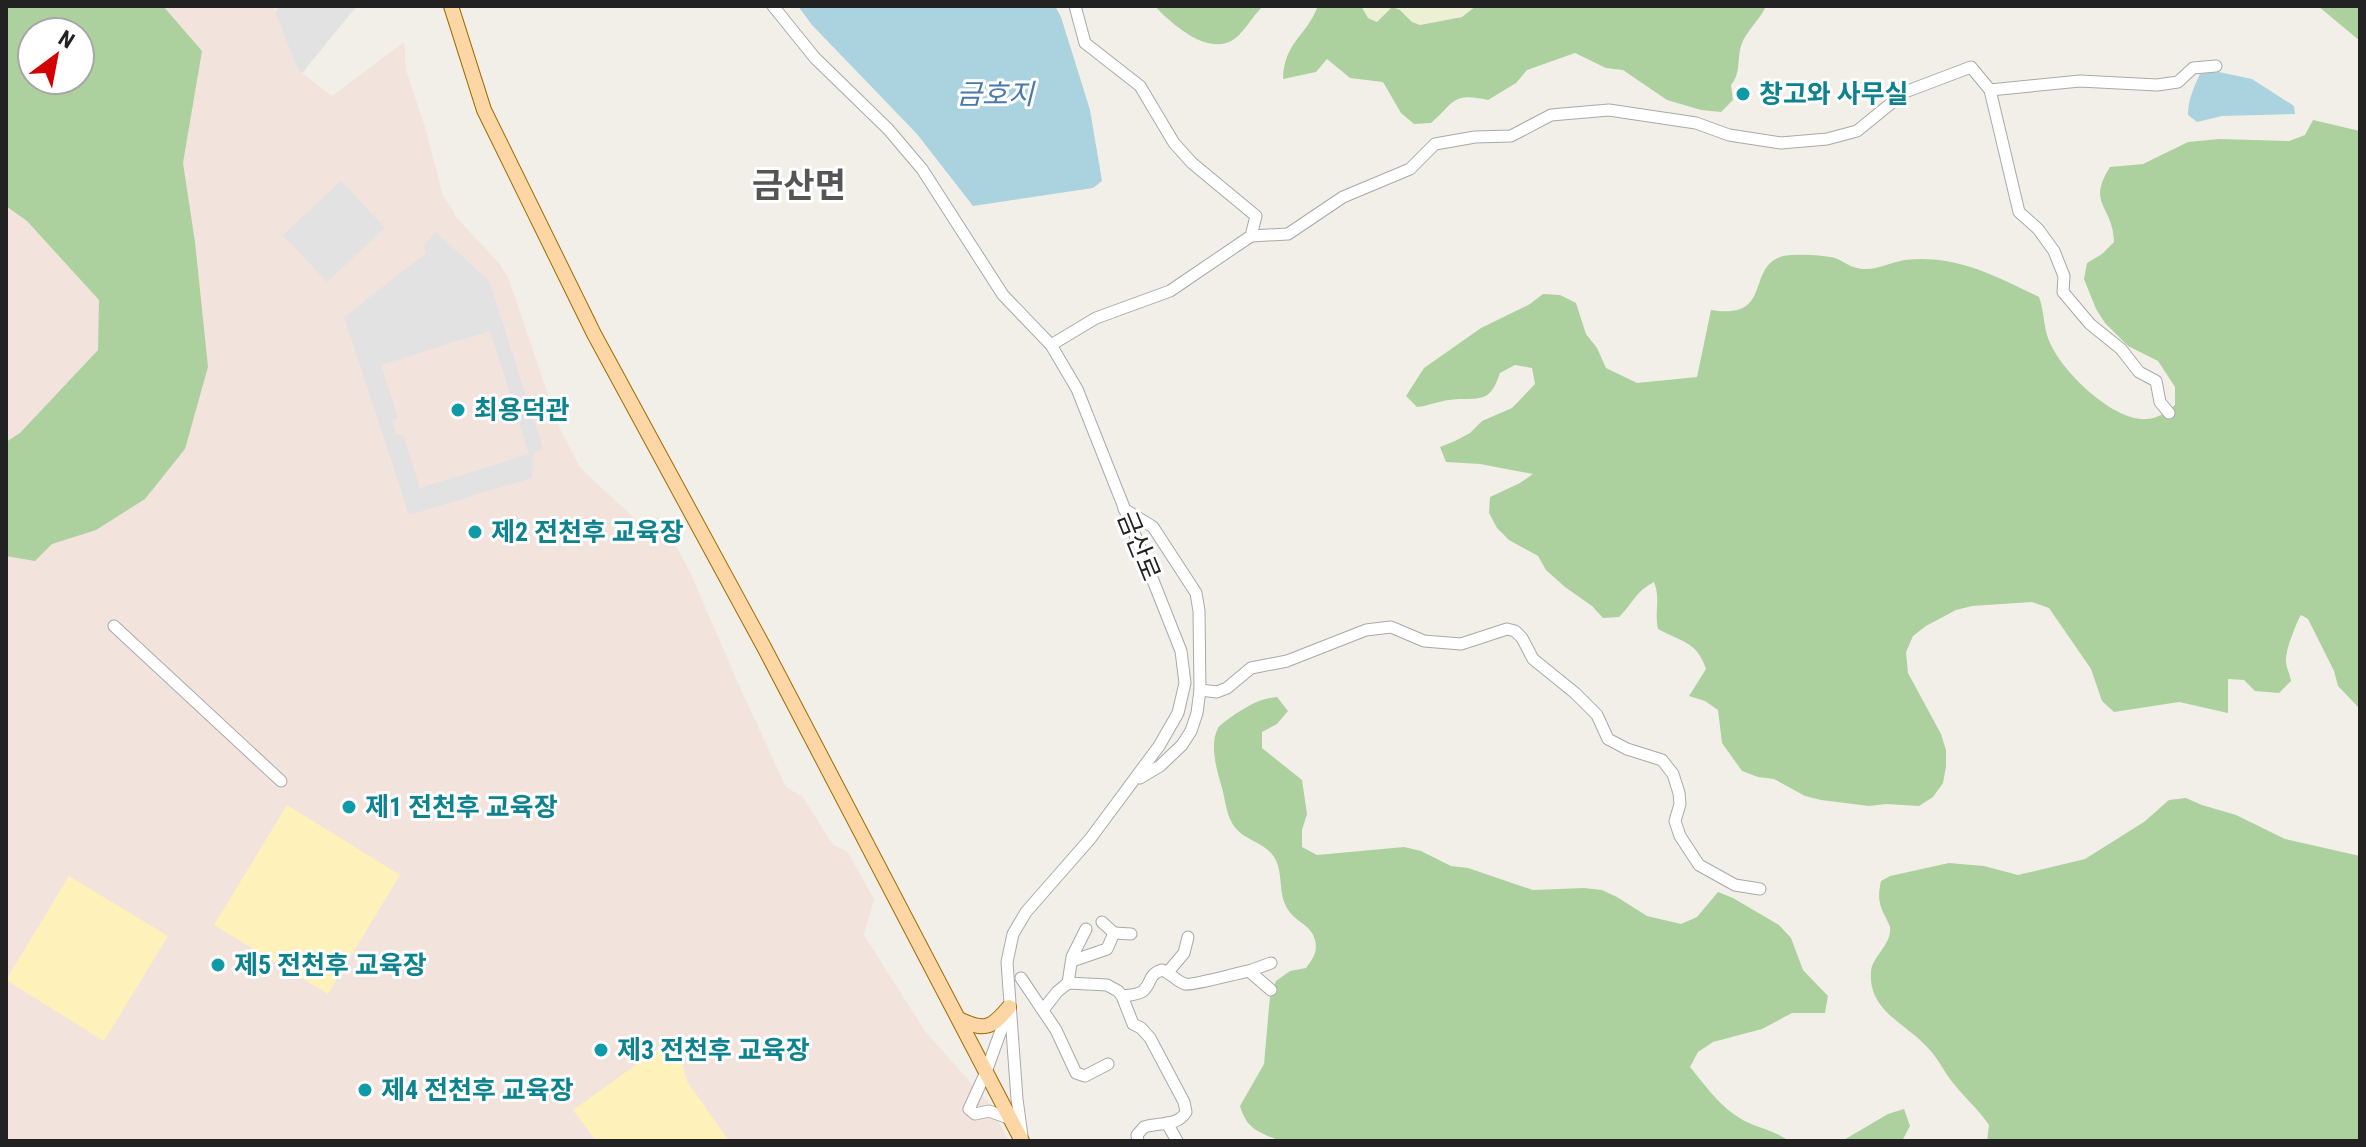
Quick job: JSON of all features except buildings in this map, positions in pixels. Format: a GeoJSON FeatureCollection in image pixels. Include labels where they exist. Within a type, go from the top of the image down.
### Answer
{"type":"FeatureCollection","features":[{"type":"Feature","properties":{"kind":"main road"},"geometry":{"type":"LineString","coordinates":[[451,6],[484,110],[594,334],[765,649],[1023,1141]]}},
{"type":"Feature","properties":{"kind":"main road"},"geometry":{"type":"LineString","coordinates":[[958,1018],[984,1027],[995,1022],[1009,1007]]}},
{"type":"Feature","properties":{"kind":"street","name":"금산로"},"geometry":{"type":"LineString","coordinates":[[773,6],[815,58],[888,129],[922,169],[1003,295],[1051,345],[1077,389],[1181,651],[1185,683],[1178,713],[1159,746],[1090,839],[1020,921],[1013,934],[1007,962],[1009,1007],[1023,1141]]}},
{"type":"Feature","properties":{"kind":"street"},"geometry":{"type":"LineString","coordinates":[[1075,6],[1085,43],[1140,86],[1174,143],[1192,163],[1256,216],[1251,236]]}},
{"type":"Feature","properties":{"kind":"street"},"geometry":{"type":"LineString","coordinates":[[1990,90],[2080,81],[2157,85],[2178,82],[2193,68],[2216,66]]}},
{"type":"Feature","properties":{"kind":"street"},"geometry":{"type":"LineString","coordinates":[[1051,345],[1096,318],[1170,291],[1251,236],[1288,234],[1343,197],[1410,169],[1435,144],[1475,137],[1511,136],[1551,115],[1609,110],[1696,123],[1729,135],[1781,143],[1827,139],[1857,131],[1905,92],[1971,67],[1990,90],[2019,212],[2038,229],[2054,251],[2064,276],[2063,292],[2090,324],[2121,349],[2139,372],[2156,381],[2160,402],[2169,413]]}},
{"type":"Feature","properties":{"kind":"street"},"geometry":{"type":"LineString","coordinates":[[1124,509],[1153,527],[1196,593],[1200,626],[1200,690],[1194,722],[1182,745],[1160,766],[1136,779]]}},
{"type":"Feature","properties":{"kind":"street"},"geometry":{"type":"LineString","coordinates":[[114,626],[281,781]]}},
{"type":"Feature","properties":{"kind":"street"},"geometry":{"type":"LineString","coordinates":[[1200,690],[1217,692],[1227,688],[1251,668],[1287,661],[1366,630],[1391,627],[1424,641],[1461,644],[1507,629],[1515,631],[1533,659],[1597,715],[1608,739],[1627,749],[1662,760],[1673,774],[1679,793],[1680,804],[1675,821],[1680,836],[1699,865],[1735,885],[1760,889]]}},
{"type":"Feature","properties":{"kind":"street"},"geometry":{"type":"LineString","coordinates":[[1102,922],[1114,933],[1131,934]]}},
{"type":"Feature","properties":{"kind":"street"},"geometry":{"type":"LineString","coordinates":[[1043,1010],[1068,983],[1072,961],[1086,929]]}},
{"type":"Feature","properties":{"kind":"street"},"geometry":{"type":"LineString","coordinates":[[1072,961],[1107,949],[1114,933]]}},
{"type":"Feature","properties":{"kind":"street"},"geometry":{"type":"LineString","coordinates":[[1168,972],[1184,953],[1188,937]]}},
{"type":"Feature","properties":{"kind":"street"},"geometry":{"type":"LineString","coordinates":[[1122,996],[1144,990],[1158,971],[1168,972],[1179,981],[1193,985],[1271,963]]}},
{"type":"Feature","properties":{"kind":"street"},"geometry":{"type":"LineString","coordinates":[[1249,971],[1271,990]]}},
{"type":"Feature","properties":{"kind":"street"},"geometry":{"type":"LineString","coordinates":[[1021,978],[1056,1030],[1076,1073],[1085,1076],[1108,1064]]}},
{"type":"Feature","properties":{"kind":"street"},"geometry":{"type":"LineString","coordinates":[[1068,983],[1107,985],[1122,996],[1133,1024],[1150,1038],[1186,1107],[1184,1117],[1179,1121],[1144,1127],[1137,1135],[1138,1141]]}},
{"type":"Feature","properties":{"kind":"street"},"geometry":{"type":"LineString","coordinates":[[1009,1007],[969,1109],[975,1114],[982,1111],[1000,1113],[1011,1119]]}},
{"type":"Feature","properties":{"kind":"street"},"geometry":{"type":"LineString","coordinates":[[1167,1123],[1177,1141]]}},
{"type":"Feature","properties":{"kind":"shaded area"},"geometry":{"type":"Polygon","coordinates":[[[6,6],[273,6],[298,70],[332,96],[404,42],[406,70],[443,195],[457,218],[508,277],[560,429],[581,469],[640,523],[660,517],[690,572],[786,787],[803,797],[833,845],[847,851],[874,899],[864,935],[925,1031],[988,1102],[1009,1141],[6,1141],[6,6]]]}},
{"type":"Feature","properties":{"kind":"shaded area"},"geometry":{"type":"Polygon","coordinates":[[[280,6],[356,7],[302,73],[298,70],[275,12],[280,6]]]}},
{"type":"Feature","properties":{"kind":"shaded area"},"geometry":{"type":"Polygon","coordinates":[[[341,181],[385,228],[327,282],[283,235],[341,181]]]}},
{"type":"Feature","properties":{"kind":"shaded area"},"geometry":{"type":"Polygon","coordinates":[[[436,232],[489,281],[543,448],[534,453],[532,478],[409,515],[344,317],[426,253],[424,245],[436,232]],[[490,331],[381,365],[398,418],[392,420],[396,435],[403,434],[420,488],[529,454],[490,331]]]}},
{"type":"Feature","properties":{"kind":"green space"},"geometry":{"type":"Polygon","coordinates":[[[6,6],[163,6],[202,51],[183,163],[208,367],[185,449],[145,499],[96,530],[52,544],[35,561],[6,556],[6,442],[20,433],[98,350],[99,300],[27,221],[6,206],[6,6]]]}},
{"type":"Feature","properties":{"kind":"green space"},"geometry":{"type":"Polygon","coordinates":[[[1155,6],[1263,6],[1238,36],[1217,44],[1194,38],[1155,6]]]}},
{"type":"Feature","properties":{"kind":"green space"},"geometry":{"type":"Polygon","coordinates":[[[1318,6],[1361,6],[1368,18],[1377,22],[1392,7],[1420,25],[1462,17],[1476,6],[1766,6],[1743,41],[1738,71],[1731,85],[1733,100],[1721,112],[1667,100],[1623,70],[1606,68],[1575,53],[1527,70],[1516,83],[1488,100],[1460,98],[1431,123],[1414,124],[1401,113],[1383,82],[1350,78],[1327,59],[1316,72],[1283,79],[1287,56],[1318,6]]]}},
{"type":"Feature","properties":{"kind":"green space"},"geometry":{"type":"Polygon","coordinates":[[[1361,6],[1476,6],[1462,17],[1420,25],[1400,10],[1386,12],[1377,22],[1368,18],[1361,6]]]}},
{"type":"Feature","properties":{"kind":"green space"},"geometry":{"type":"Polygon","coordinates":[[[2318,6],[2360,6],[2360,41],[2318,6]]]}},
{"type":"Feature","properties":{"kind":"green space"},"geometry":{"type":"Polygon","coordinates":[[[2313,120],[2360,131],[2360,709],[2338,686],[2334,671],[2308,619],[2301,615],[2286,657],[2291,681],[2279,693],[2255,691],[2244,680],[2228,679],[2228,713],[2179,702],[2114,712],[2102,701],[2091,669],[2049,608],[2032,602],[1972,606],[1956,610],[1926,626],[1913,636],[1906,652],[1908,673],[1941,734],[1946,750],[1943,783],[1933,797],[1919,806],[1869,806],[1805,796],[1774,779],[1742,771],[1722,743],[1718,710],[1705,701],[1689,696],[1706,669],[1702,660],[1693,647],[1658,629],[1654,582],[1619,617],[1603,618],[1546,570],[1538,556],[1509,540],[1497,528],[1489,513],[1490,497],[1533,474],[1480,464],[1446,462],[1440,447],[1470,433],[1482,421],[1512,408],[1535,384],[1532,368],[1515,365],[1500,373],[1491,391],[1481,398],[1417,407],[1406,396],[1424,368],[1481,328],[1530,304],[1543,294],[1560,295],[1576,303],[1586,334],[1606,368],[1637,383],[1697,377],[1711,310],[1743,308],[1751,301],[1770,263],[1780,257],[1807,255],[1835,258],[1863,269],[1905,260],[1941,260],[1975,268],[2007,282],[2039,297],[2051,345],[2078,382],[2120,413],[2134,418],[2155,417],[2175,405],[2175,387],[2158,361],[2128,346],[2105,323],[2084,279],[2087,263],[2114,242],[2110,220],[2100,198],[2103,180],[2110,167],[2143,164],[2188,142],[2219,139],[2289,141],[2305,135],[2313,120]]]}},
{"type":"Feature","properties":{"kind":"green space"},"geometry":{"type":"Polygon","coordinates":[[[1277,697],[1288,711],[1277,724],[1262,732],[1262,748],[1302,780],[1307,814],[1302,830],[1302,847],[1317,855],[1404,847],[1421,851],[1451,866],[1468,868],[1533,890],[1602,890],[1647,916],[1681,924],[1697,917],[1718,892],[1779,925],[1791,938],[1803,970],[1828,996],[1825,1013],[1792,1013],[1762,1029],[1713,1042],[1698,1052],[1690,1067],[1731,1112],[1789,1141],[1280,1141],[1250,1125],[1240,1106],[1264,1064],[1270,996],[1276,981],[1290,971],[1306,968],[1316,944],[1310,930],[1292,915],[1285,904],[1274,857],[1240,833],[1232,823],[1216,766],[1214,742],[1218,728],[1231,717],[1255,703],[1277,697]]]}},
{"type":"Feature","properties":{"kind":"green space"},"geometry":{"type":"Polygon","coordinates":[[[2186,798],[2236,815],[2285,839],[2360,856],[2360,1141],[1987,1141],[1989,1125],[1953,1083],[1932,1052],[1890,1016],[1876,997],[1872,985],[1872,966],[1890,933],[1880,903],[1881,881],[1890,876],[1949,863],[1984,866],[2018,875],[2085,859],[2144,822],[2169,800],[2186,798]]]}},
{"type":"Feature","properties":{"kind":"green space"},"geometry":{"type":"Polygon","coordinates":[[[1904,1109],[1910,1126],[1902,1141],[1842,1141],[1888,1114],[1904,1109]]]}},
{"type":"Feature","properties":{"kind":"sand"},"geometry":{"type":"Polygon","coordinates":[[[287,805],[400,875],[328,994],[214,925],[287,805]]]}},
{"type":"Feature","properties":{"kind":"sand"},"geometry":{"type":"Polygon","coordinates":[[[69,876],[168,936],[104,1041],[6,980],[69,876]]]}},
{"type":"Feature","properties":{"kind":"sand"},"geometry":{"type":"Polygon","coordinates":[[[671,1040],[680,1054],[687,1081],[729,1141],[596,1141],[573,1110],[671,1040]]]}},
{"type":"Feature","properties":{"kind":"water","name":"금호지"},"geometry":{"type":"Polygon","coordinates":[[[798,6],[1055,6],[1090,110],[1102,181],[1093,188],[973,206],[917,134],[812,25],[798,6]]]}},
{"type":"Feature","properties":{"kind":"water"},"geometry":{"type":"Polygon","coordinates":[[[2219,72],[2252,79],[2294,106],[2295,114],[2222,116],[2197,122],[2188,115],[2190,99],[2200,74],[2219,72]]]}},
{"type":"Feature","properties":{"kind":"place","name":"창고와 사무실"},"geometry":{"type":"Point","coordinates":[1743,94]}},
{"type":"Feature","properties":{"kind":"place","name":"최용덕관"},"geometry":{"type":"Point","coordinates":[458,410]}},
{"type":"Feature","properties":{"kind":"place","name":"제2 전천후 교육장"},"geometry":{"type":"Point","coordinates":[475,532]}},
{"type":"Feature","properties":{"kind":"place","name":"제1 전천후 교육장"},"geometry":{"type":"Point","coordinates":[349,807]}},
{"type":"Feature","properties":{"kind":"place","name":"제5 전천후 교육장"},"geometry":{"type":"Point","coordinates":[218,965]}},
{"type":"Feature","properties":{"kind":"place","name":"제3 전천후 교육장"},"geometry":{"type":"Point","coordinates":[601,1050]}},
{"type":"Feature","properties":{"kind":"place","name":"제4 전천후 교육장"},"geometry":{"type":"Point","coordinates":[365,1090]}},
{"type":"Feature","properties":{"kind":"district","name":"금산면"},"geometry":{"type":"Point","coordinates":[799,185]}}]}
